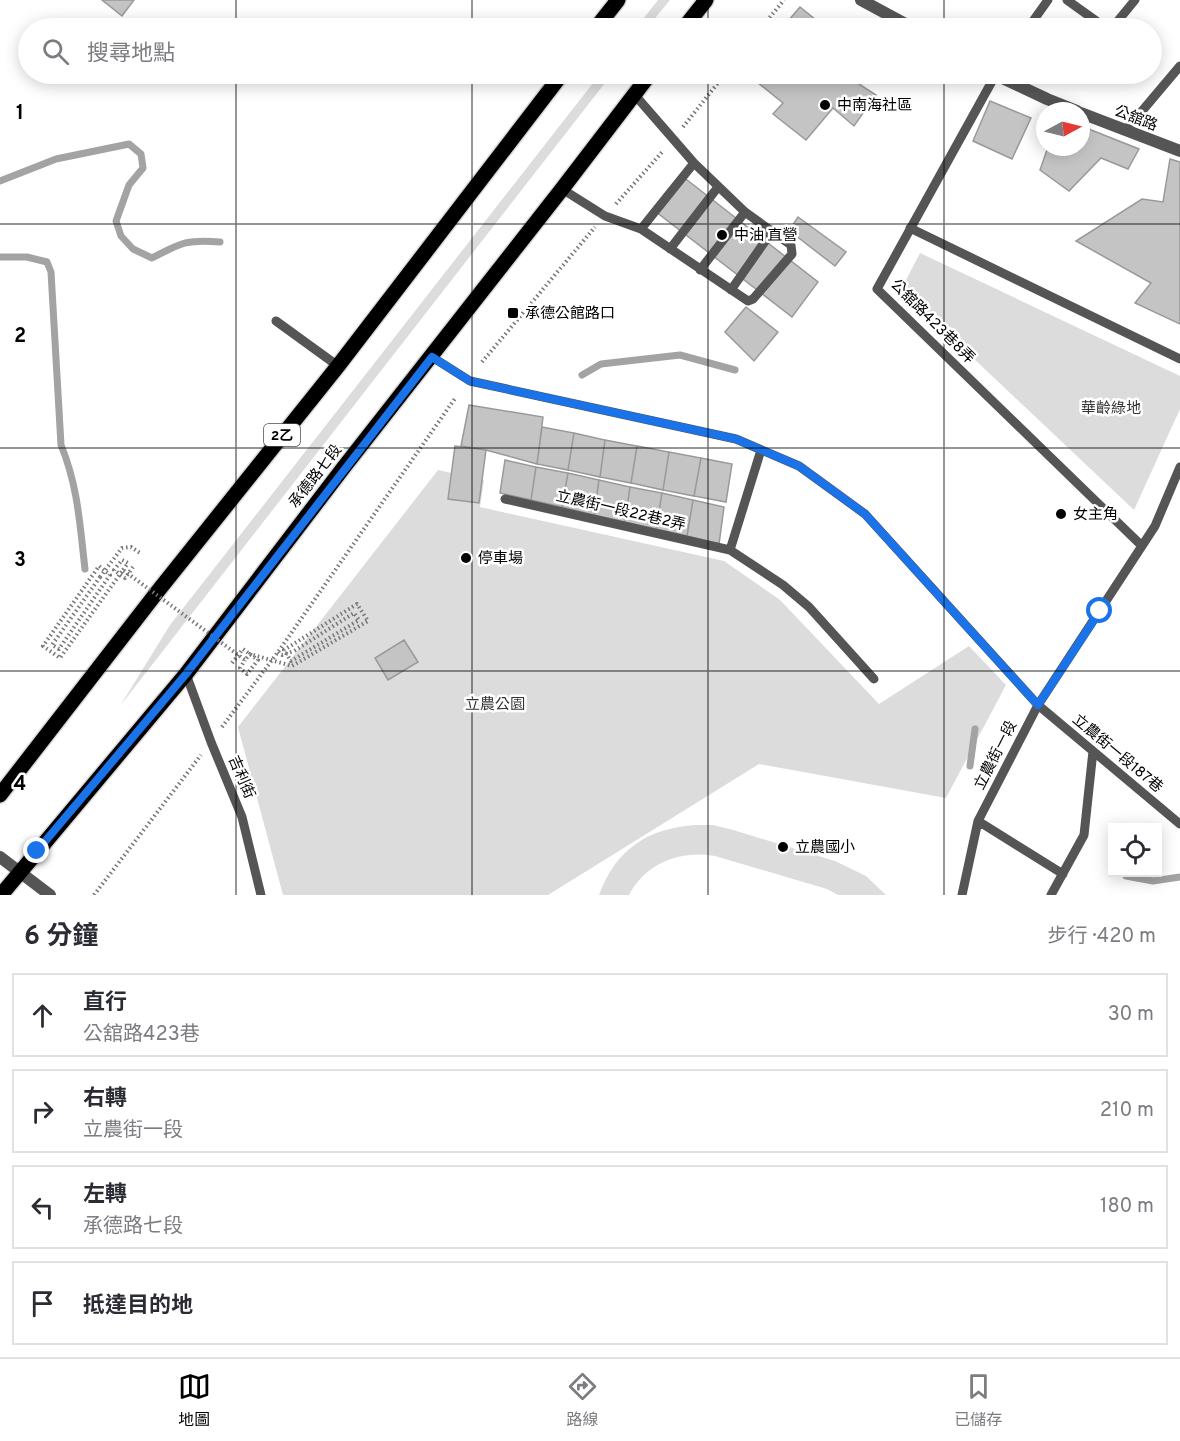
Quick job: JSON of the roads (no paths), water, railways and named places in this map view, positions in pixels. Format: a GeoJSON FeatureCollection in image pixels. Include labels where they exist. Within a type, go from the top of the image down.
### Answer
{"type":"FeatureCollection","features":[{"type":"Feature","properties":{"kind":"main road"},"geometry":{"type":"LineString","coordinates":[[604,18],[618,0]]}},
{"type":"Feature","properties":{"kind":"main road"},"geometry":{"type":"LineString","coordinates":[[692,18],[706,0]]}},
{"type":"Feature","properties":{"kind":"main road","name":"2乙"},"geometry":{"type":"LineString","coordinates":[[0,795],[151,600],[338,366],[554,84]]}},
{"type":"Feature","properties":{"kind":"main road","name":"承德路七段"},"geometry":{"type":"LineString","coordinates":[[1,895],[186,674],[642,84]]}},
{"type":"Feature","properties":{"kind":"street"},"geometry":{"type":"LineString","coordinates":[[861,0],[894,18]]}},
{"type":"Feature","properties":{"kind":"street"},"geometry":{"type":"LineString","coordinates":[[1016,84],[1054,102]]}},
{"type":"Feature","properties":{"kind":"street","name":"公舘路"},"geometry":{"type":"LineString","coordinates":[[1090,116],[1180,151]]}},
{"type":"Feature","properties":{"kind":"street"},"geometry":{"type":"LineString","coordinates":[[0,857],[50,895]]}},
{"type":"Feature","properties":{"kind":"lane"},"geometry":{"type":"LineString","coordinates":[[1035,18],[1048,0]]}},
{"type":"Feature","properties":{"kind":"lane"},"geometry":{"type":"LineString","coordinates":[[1067,0],[1092,18]]}},
{"type":"Feature","properties":{"kind":"lane"},"geometry":{"type":"LineString","coordinates":[[1120,18],[1135,0]]}},
{"type":"Feature","properties":{"kind":"lane"},"geometry":{"type":"LineString","coordinates":[[1126,130],[1180,66]]}},
{"type":"Feature","properties":{"kind":"lane","name":"公舘路423巷8弄"},"geometry":{"type":"LineString","coordinates":[[989,84],[877,289],[1142,546]]}},
{"type":"Feature","properties":{"kind":"lane"},"geometry":{"type":"LineString","coordinates":[[562,189],[605,216],[641,229],[748,301],[753,299],[792,254],[791,245],[745,212],[694,163],[634,94]]}},
{"type":"Feature","properties":{"kind":"lane"},"geometry":{"type":"LineString","coordinates":[[641,229],[694,163]]}},
{"type":"Feature","properties":{"kind":"lane"},"geometry":{"type":"LineString","coordinates":[[670,249],[718,186]]}},
{"type":"Feature","properties":{"kind":"lane"},"geometry":{"type":"LineString","coordinates":[[700,270],[745,212]]}},
{"type":"Feature","properties":{"kind":"lane"},"geometry":{"type":"LineString","coordinates":[[910,228],[1180,358]]}},
{"type":"Feature","properties":{"kind":"lane"},"geometry":{"type":"LineString","coordinates":[[730,290],[773,230]]}},
{"type":"Feature","properties":{"kind":"lane"},"geometry":{"type":"LineString","coordinates":[[276,321],[338,366]]}},
{"type":"Feature","properties":{"kind":"lane"},"geometry":{"type":"LineString","coordinates":[[432,357],[470,381],[736,439],[799,466],[865,514],[1038,705]]}},
{"type":"Feature","properties":{"kind":"lane"},"geometry":{"type":"LineString","coordinates":[[761,450],[730,550],[783,585],[809,607],[874,679]]}},
{"type":"Feature","properties":{"kind":"lane","name":"立農街一段"},"geometry":{"type":"LineString","coordinates":[[962,895],[978,821],[1038,705],[1155,526],[1180,467]]}},
{"type":"Feature","properties":{"kind":"lane","name":"立農街一段22巷2弄"},"geometry":{"type":"LineString","coordinates":[[505,499],[730,550]]}},
{"type":"Feature","properties":{"kind":"lane","name":"吉利街"},"geometry":{"type":"LineString","coordinates":[[186,674],[242,817],[261,895]]}},
{"type":"Feature","properties":{"kind":"lane","name":"立農街一段187巷"},"geometry":{"type":"LineString","coordinates":[[1038,705],[1180,824]]}},
{"type":"Feature","properties":{"kind":"lane"},"geometry":{"type":"LineString","coordinates":[[1052,895],[1084,835],[1093,752]]}},
{"type":"Feature","properties":{"kind":"lane"},"geometry":{"type":"LineString","coordinates":[[978,821],[1063,874]]}},
{"type":"Feature","properties":{"kind":"waterway"},"geometry":{"type":"LineString","coordinates":[[0,181],[56,159],[129,144],[141,154],[143,168],[129,185],[116,221],[121,236],[133,249],[152,258],[184,243],[220,242]]}},
{"type":"Feature","properties":{"kind":"waterway"},"geometry":{"type":"LineString","coordinates":[[0,257],[27,257],[47,262],[51,272],[61,445],[75,491],[85,569]]}},
{"type":"Feature","properties":{"kind":"waterway"},"geometry":{"type":"LineString","coordinates":[[582,375],[601,364],[680,355],[735,370]]}},
{"type":"Feature","properties":{"kind":"waterway"},"geometry":{"type":"LineString","coordinates":[[970,766],[975,729]]}},
{"type":"Feature","properties":{"kind":"waterway"},"geometry":{"type":"LineString","coordinates":[[1131,877],[1153,881],[1180,877]]}},
{"type":"Feature","properties":{"kind":"place","name":"中南海社區"},"geometry":{"type":"Point","coordinates":[825,105]}},
{"type":"Feature","properties":{"kind":"place","name":"中油 直營"},"geometry":{"type":"Point","coordinates":[722,235]}},
{"type":"Feature","properties":{"kind":"place","name":"承德公館路口"},"geometry":{"type":"Point","coordinates":[513,313]}},
{"type":"Feature","properties":{"kind":"place","name":"女主角"},"geometry":{"type":"Point","coordinates":[1061,514]}},
{"type":"Feature","properties":{"kind":"place","name":"停車場"},"geometry":{"type":"Point","coordinates":[466,558]}},
{"type":"Feature","properties":{"kind":"place","name":"立農國小"},"geometry":{"type":"Point","coordinates":[783,847]}},
{"type":"Feature","properties":{"kind":"park label","name":"華齡綠地"},"geometry":{"type":"Point","coordinates":[1111,408]}},
{"type":"Feature","properties":{"kind":"park label","name":"立農公園"},"geometry":{"type":"Point","coordinates":[495,704]}}]}
